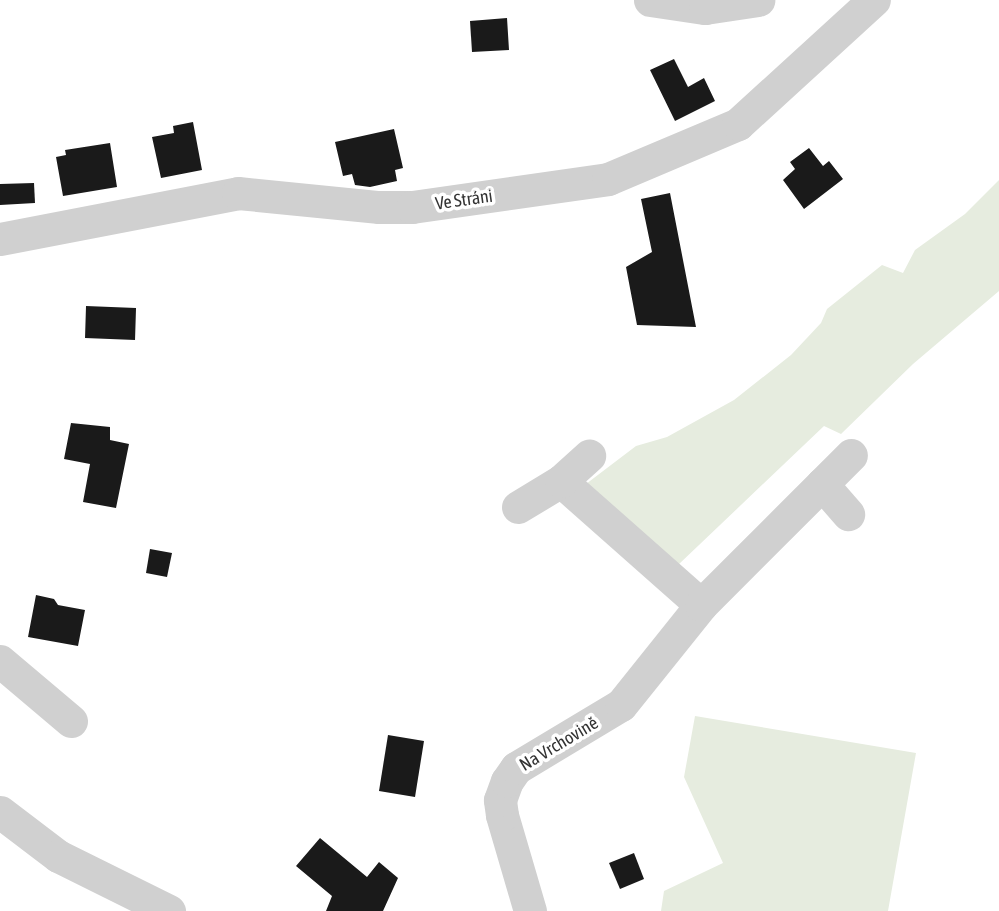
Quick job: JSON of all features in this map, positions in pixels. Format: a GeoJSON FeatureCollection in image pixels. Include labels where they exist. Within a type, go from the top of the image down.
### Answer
{"type":"FeatureCollection","features":[{"type":"Feature","properties":{"kind":"street"},"geometry":{"type":"LineString","coordinates":[[650,0],[705,8],[758,0]]}},
{"type":"Feature","properties":{"kind":"street","name":"Ve Stráni"},"geometry":{"type":"LineString","coordinates":[[0,239],[238,193],[379,207],[412,207],[608,180],[738,124],[874,0]]}},
{"type":"Feature","properties":{"kind":"street","name":"Na Vrchovině"},"geometry":{"type":"LineString","coordinates":[[530,911],[502,815],[500,800],[506,780],[516,768],[621,705],[701,605],[851,455]]}},
{"type":"Feature","properties":{"kind":"street"},"geometry":{"type":"LineString","coordinates":[[518,507],[561,481],[589,456]]}},
{"type":"Feature","properties":{"kind":"street"},"geometry":{"type":"LineString","coordinates":[[561,481],[701,605]]}},
{"type":"Feature","properties":{"kind":"street"},"geometry":{"type":"LineString","coordinates":[[822,484],[848,514]]}},
{"type":"Feature","properties":{"kind":"street"},"geometry":{"type":"LineString","coordinates":[[0,661],[71,721]]}},
{"type":"Feature","properties":{"kind":"street"},"geometry":{"type":"LineString","coordinates":[[0,812],[58,856],[169,911]]}},
{"type":"Feature","properties":{"kind":"shaded area"},"geometry":{"type":"Polygon","coordinates":[[[999,180],[999,291],[913,364],[841,434],[824,426],[678,565],[586,484],[636,446],[667,437],[734,400],[791,355],[821,323],[827,309],[882,265],[903,273],[915,250],[965,214],[999,180]]]}},
{"type":"Feature","properties":{"kind":"shaded area"},"geometry":{"type":"Polygon","coordinates":[[[695,716],[916,753],[888,911],[661,911],[664,891],[723,863],[684,777],[695,716]]]}},
{"type":"Feature","properties":{"kind":"building"},"geometry":{"type":"Polygon","coordinates":[[[507,18],[509,50],[472,52],[470,21],[507,18]]]}},
{"type":"Feature","properties":{"kind":"building"},"geometry":{"type":"Polygon","coordinates":[[[674,59],[688,87],[704,78],[715,101],[675,121],[650,70],[674,59]]]}},
{"type":"Feature","properties":{"kind":"building"},"geometry":{"type":"Polygon","coordinates":[[[193,122],[202,170],[161,178],[152,137],[174,133],[173,126],[193,122]]]}},
{"type":"Feature","properties":{"kind":"building"},"geometry":{"type":"Polygon","coordinates":[[[394,129],[403,168],[395,170],[397,181],[370,187],[355,185],[352,174],[343,176],[335,142],[394,129]]]}},
{"type":"Feature","properties":{"kind":"building"},"geometry":{"type":"Polygon","coordinates":[[[110,143],[117,187],[63,196],[56,157],[66,155],[65,150],[110,143]]]}},
{"type":"Feature","properties":{"kind":"building"},"geometry":{"type":"Polygon","coordinates":[[[809,148],[823,166],[829,161],[843,179],[804,209],[783,180],[795,169],[790,162],[809,148]]]}},
{"type":"Feature","properties":{"kind":"building"},"geometry":{"type":"Polygon","coordinates":[[[34,183],[35,203],[0,205],[0,184],[34,183]]]}},
{"type":"Feature","properties":{"kind":"building"},"geometry":{"type":"Polygon","coordinates":[[[670,193],[696,327],[637,325],[626,267],[652,252],[641,199],[670,193]]]}},
{"type":"Feature","properties":{"kind":"building"},"geometry":{"type":"Polygon","coordinates":[[[86,306],[136,308],[135,340],[85,338],[86,306]]]}},
{"type":"Feature","properties":{"kind":"building"},"geometry":{"type":"Polygon","coordinates":[[[71,423],[110,427],[110,440],[129,444],[116,508],[83,502],[90,464],[64,459],[71,423]]]}},
{"type":"Feature","properties":{"kind":"building"},"geometry":{"type":"Polygon","coordinates":[[[150,549],[172,553],[167,577],[146,573],[150,549]]]}},
{"type":"Feature","properties":{"kind":"building"},"geometry":{"type":"Polygon","coordinates":[[[36,595],[54,599],[58,605],[85,610],[78,646],[28,637],[36,595]]]}},
{"type":"Feature","properties":{"kind":"building"},"geometry":{"type":"Polygon","coordinates":[[[388,735],[424,741],[415,797],[379,791],[388,735]]]}},
{"type":"Feature","properties":{"kind":"building"},"geometry":{"type":"Polygon","coordinates":[[[320,838],[367,877],[379,862],[398,878],[383,911],[326,911],[332,896],[296,866],[320,838]]]}},
{"type":"Feature","properties":{"kind":"building"},"geometry":{"type":"Polygon","coordinates":[[[634,853],[644,879],[620,889],[609,863],[634,853]]]}}]}
